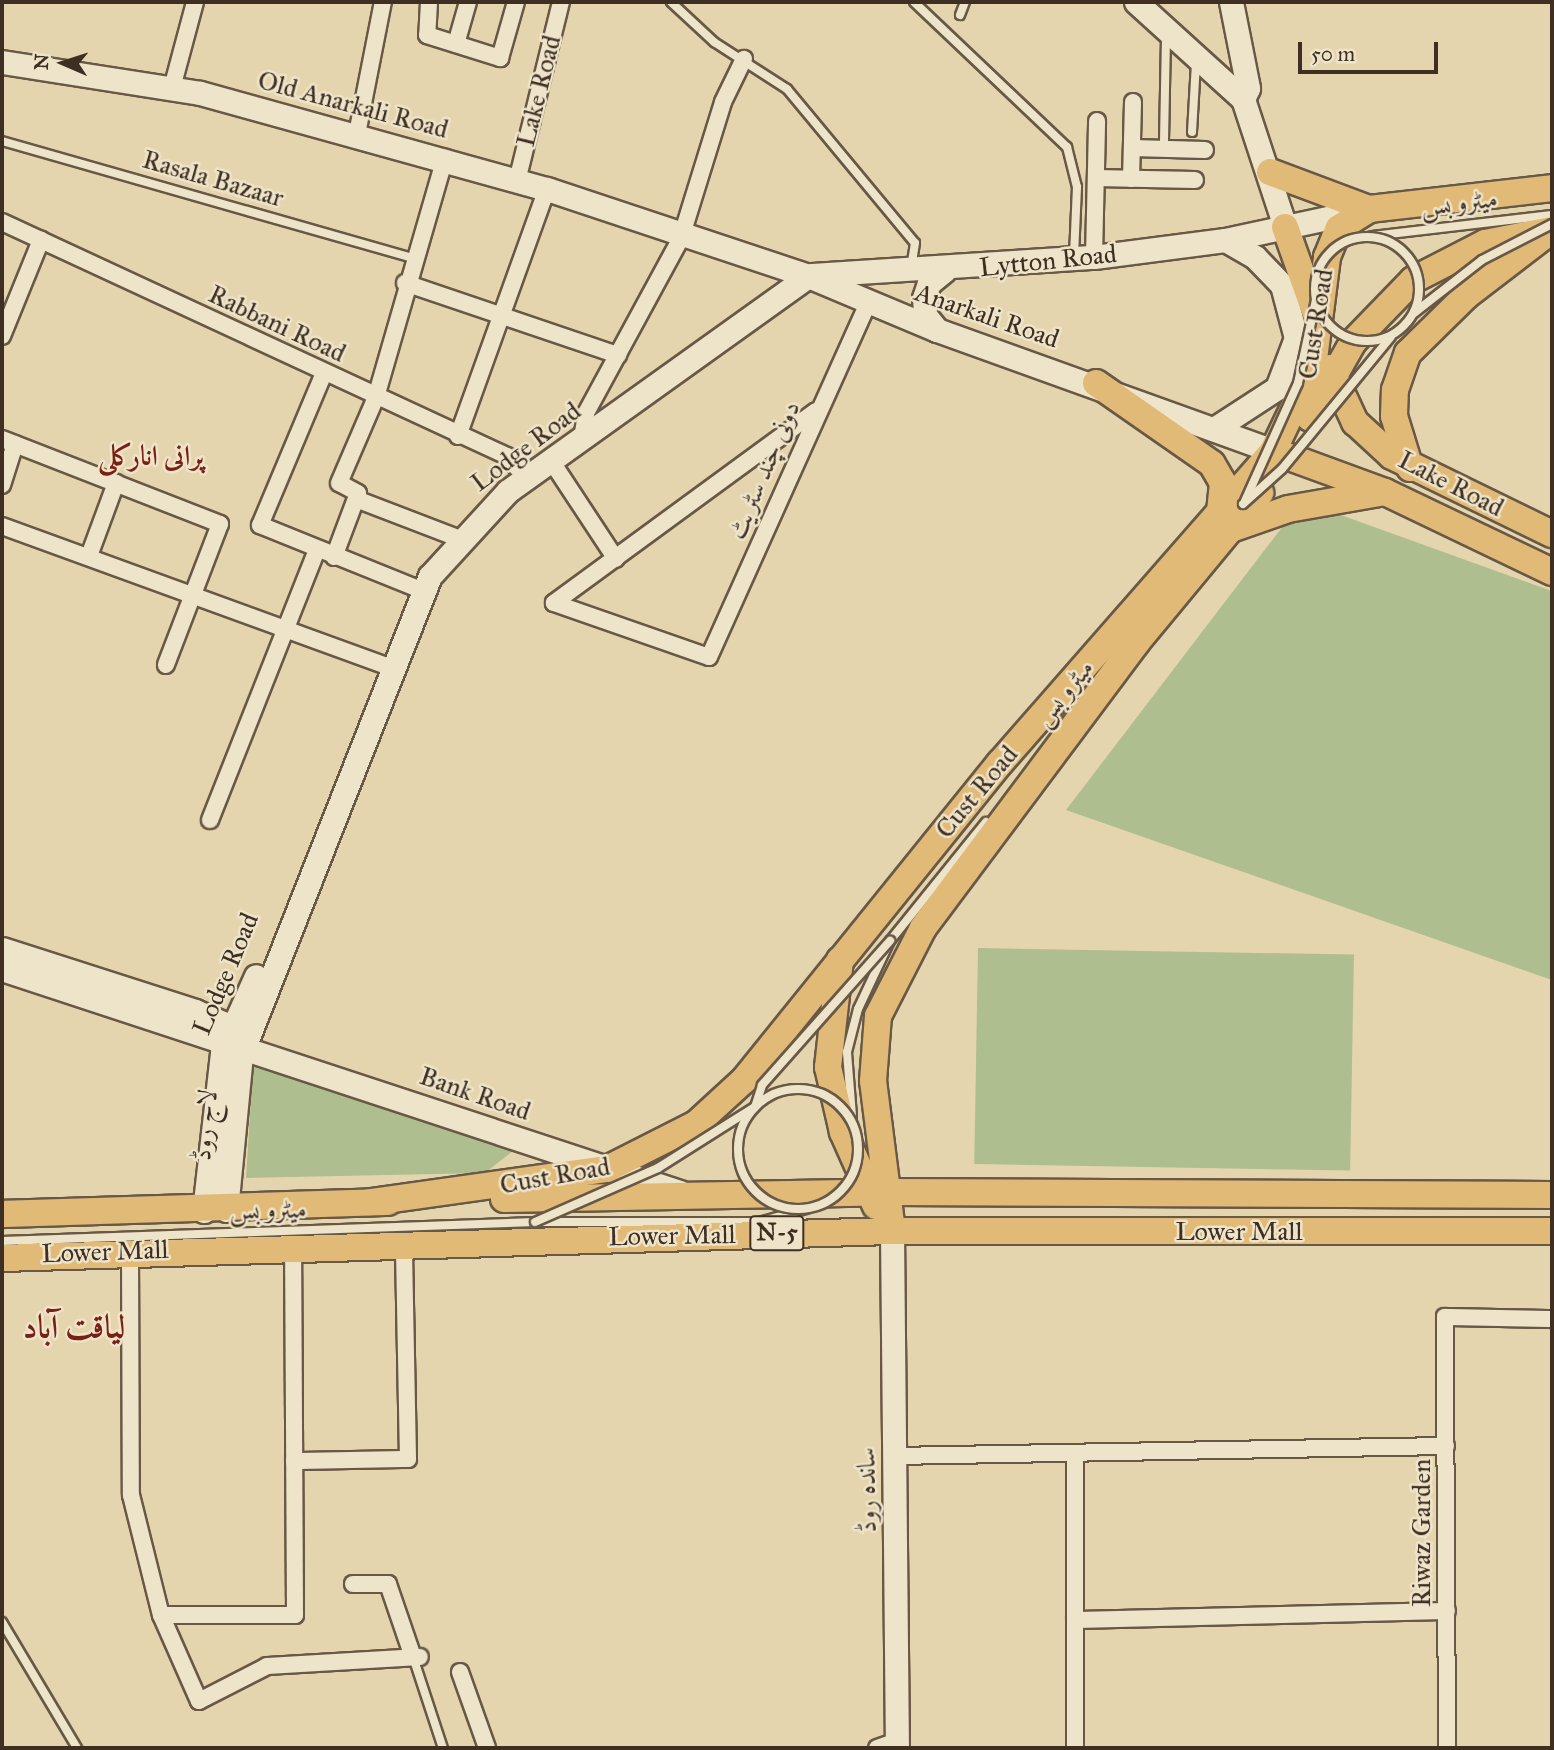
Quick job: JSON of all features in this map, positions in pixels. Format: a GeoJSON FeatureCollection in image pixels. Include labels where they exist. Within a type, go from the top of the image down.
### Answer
{"type":"FeatureCollection","features":[{"type":"Feature","properties":{"kind":"main road"},"geometry":{"type":"LineString","coordinates":[[1270,172],[1369,209]]}},
{"type":"Feature","properties":{"kind":"main road","name":"Cust Road"},"geometry":{"type":"LineString","coordinates":[[1282,454],[1306,390],[1320,327],[1332,241],[1349,218],[1369,209],[1552,188]]}},
{"type":"Feature","properties":{"kind":"main road"},"geometry":{"type":"LineString","coordinates":[[1410,468],[1394,416],[1395,390],[1408,353],[1467,295],[1552,225]]}},
{"type":"Feature","properties":{"kind":"main road","name":"Cust Road"},"geometry":{"type":"LineString","coordinates":[[371,1202],[607,1169],[696,1124],[744,1080],[1000,763],[1231,515],[1282,454],[1360,332],[1413,280],[1485,243],[1552,225]]}},
{"type":"Feature","properties":{"kind":"main road","name":"Lake Road"},"geometry":{"type":"LineString","coordinates":[[1285,228],[1320,327],[1332,377],[1355,422],[1410,468],[1552,534]]}},
{"type":"Feature","properties":{"kind":"main road"},"geometry":{"type":"LineString","coordinates":[[1096,383],[1137,418],[1212,464],[1223,483],[1231,515],[1288,509],[1385,492]]}},
{"type":"Feature","properties":{"kind":"main road"},"geometry":{"type":"LineString","coordinates":[[1282,454],[1385,492],[1552,572]]}},
{"type":"Feature","properties":{"kind":"main road","name":"Cust Road"},"geometry":{"type":"LineString","coordinates":[[878,1192],[873,1081],[878,1016],[923,928],[1231,515]]}},
{"type":"Feature","properties":{"kind":"main road"},"geometry":{"type":"LineString","coordinates":[[840,960],[828,1067],[834,1105],[878,1192],[892,1231]]}},
{"type":"Feature","properties":{"kind":"main road","name":"Lower Mall"},"geometry":{"type":"LineString","coordinates":[[2,1214],[215,1211],[371,1202],[878,1192],[1552,1195]]}},
{"type":"Feature","properties":{"kind":"main road","name":"Lower Mall"},"geometry":{"type":"LineString","coordinates":[[2,1258],[404,1242],[892,1231],[1552,1231]]}},
{"type":"Feature","properties":{"kind":"street"},"geometry":{"type":"LineString","coordinates":[[172,88],[195,2]]}},
{"type":"Feature","properties":{"kind":"street"},"geometry":{"type":"LineString","coordinates":[[357,134],[383,2]]}},
{"type":"Feature","properties":{"kind":"street"},"geometry":{"type":"LineString","coordinates":[[429,2],[427,36],[500,58],[516,2]]}},
{"type":"Feature","properties":{"kind":"street"},"geometry":{"type":"LineString","coordinates":[[456,44],[468,2]]}},
{"type":"Feature","properties":{"kind":"street","name":"Lake Road"},"geometry":{"type":"LineString","coordinates":[[517,181],[561,2]]}},
{"type":"Feature","properties":{"kind":"street"},"geometry":{"type":"LineString","coordinates":[[1136,2],[1196,53],[1248,109]]}},
{"type":"Feature","properties":{"kind":"street"},"geometry":{"type":"LineString","coordinates":[[1231,2],[1248,88],[1248,109],[1270,172],[1285,228]]}},
{"type":"Feature","properties":{"kind":"street"},"geometry":{"type":"LineString","coordinates":[[582,439],[586,413],[681,238],[723,102],[744,58]]}},
{"type":"Feature","properties":{"kind":"street","name":"Old Anarkali Road"},"geometry":{"type":"LineString","coordinates":[[2,62],[172,88],[357,134],[547,189],[681,238]]}},
{"type":"Feature","properties":{"kind":"street"},"geometry":{"type":"LineString","coordinates":[[1131,179],[1133,102]]}},
{"type":"Feature","properties":{"kind":"street"},"geometry":{"type":"LineString","coordinates":[[1084,258],[1096,178],[1097,121]]}},
{"type":"Feature","properties":{"kind":"street"},"geometry":{"type":"LineString","coordinates":[[1132,148],[1205,150]]}},
{"type":"Feature","properties":{"kind":"street"},"geometry":{"type":"LineString","coordinates":[[334,557],[358,491],[339,483],[376,397],[405,283],[446,158]]}},
{"type":"Feature","properties":{"kind":"street"},"geometry":{"type":"LineString","coordinates":[[1096,178],[1195,180]]}},
{"type":"Feature","properties":{"kind":"street"},"geometry":{"type":"LineString","coordinates":[[458,436],[547,189]]}},
{"type":"Feature","properties":{"kind":"street","name":"Lytton Road"},"geometry":{"type":"LineString","coordinates":[[808,276],[911,268],[944,271],[1084,258],[1225,240],[1369,209]]}},
{"type":"Feature","properties":{"kind":"street","name":"Rabbani Road"},"geometry":{"type":"LineString","coordinates":[[2,222],[458,436],[507,456],[526,478]]}},
{"type":"Feature","properties":{"kind":"street","name":"Anarkali Road"},"geometry":{"type":"LineString","coordinates":[[681,238],[808,276],[937,330],[1096,383],[1282,454]]}},
{"type":"Feature","properties":{"kind":"street"},"geometry":{"type":"LineString","coordinates":[[2,336],[41,240]]}},
{"type":"Feature","properties":{"kind":"street"},"geometry":{"type":"LineString","coordinates":[[1214,429],[1277,387],[1296,338],[1282,285],[1255,257],[1225,240]]}},
{"type":"Feature","properties":{"kind":"street"},"geometry":{"type":"LineString","coordinates":[[937,330],[925,315],[924,298],[929,283],[944,271]]}},
{"type":"Feature","properties":{"kind":"street","name":"Lodge Road"},"geometry":{"type":"LineString","coordinates":[[215,1211],[234,1039],[285,908],[301,891],[423,591],[460,539],[526,478],[552,462],[808,276]]}},
{"type":"Feature","properties":{"kind":"street"},"geometry":{"type":"LineString","coordinates":[[405,283],[504,314],[618,355]]}},
{"type":"Feature","properties":{"kind":"street","name":"دونی چند سٹریٹ"},"geometry":{"type":"LineString","coordinates":[[616,559],[554,603],[709,657],[816,411],[868,303]]}},
{"type":"Feature","properties":{"kind":"street"},"geometry":{"type":"LineString","coordinates":[[324,373],[260,525],[423,591]]}},
{"type":"Feature","properties":{"kind":"street"},"geometry":{"type":"LineString","coordinates":[[552,462],[616,559],[816,411]]}},
{"type":"Feature","properties":{"kind":"street"},"geometry":{"type":"LineString","coordinates":[[2,485],[9,442],[218,522],[166,665]]}},
{"type":"Feature","properties":{"kind":"street"},"geometry":{"type":"LineString","coordinates":[[89,556],[116,483]]}},
{"type":"Feature","properties":{"kind":"street"},"geometry":{"type":"LineString","coordinates":[[356,499],[460,539]]}},
{"type":"Feature","properties":{"kind":"street"},"geometry":{"type":"LineString","coordinates":[[2,526],[390,667]]}},
{"type":"Feature","properties":{"kind":"street"},"geometry":{"type":"LineString","coordinates":[[210,820],[317,550]]}},
{"type":"Feature","properties":{"kind":"street","name":"Bank Road"},"geometry":{"type":"LineString","coordinates":[[2,949],[234,1039],[689,1195]]}},
{"type":"Feature","properties":{"kind":"street","name":"Bank Road"},"geometry":{"type":"LineString","coordinates":[[2,969],[234,1039]]}},
{"type":"Feature","properties":{"kind":"street","name":"ساندہ روڈ"},"geometry":{"type":"LineString","coordinates":[[890,1746],[894,1456],[892,1231]]}},
{"type":"Feature","properties":{"kind":"street"},"geometry":{"type":"LineString","coordinates":[[294,1461],[408,1459],[404,1242]]}},
{"type":"Feature","properties":{"kind":"street"},"geometry":{"type":"LineString","coordinates":[[161,1615],[295,1615],[293,1246]]}},
{"type":"Feature","properties":{"kind":"street"},"geometry":{"type":"LineString","coordinates":[[130,1252],[131,1495],[161,1615],[199,1701],[267,1666],[417,1657],[388,1584],[353,1584]]}},
{"type":"Feature","properties":{"kind":"street","name":"Riwaz Garden"},"geometry":{"type":"LineString","coordinates":[[1447,1748],[1446,1317],[1552,1319]]}},
{"type":"Feature","properties":{"kind":"street"},"geometry":{"type":"LineString","coordinates":[[894,1456],[1446,1446]]}},
{"type":"Feature","properties":{"kind":"street"},"geometry":{"type":"LineString","coordinates":[[1074,1748],[1075,1452]]}},
{"type":"Feature","properties":{"kind":"street"},"geometry":{"type":"LineString","coordinates":[[1075,1620],[1447,1611]]}},
{"type":"Feature","properties":{"kind":"street"},"geometry":{"type":"LineString","coordinates":[[460,1672],[487,1748]]}},
{"type":"Feature","properties":{"kind":"lane"},"geometry":{"type":"LineString","coordinates":[[671,2],[714,43],[744,58],[787,89],[915,243],[911,268]]}},
{"type":"Feature","properties":{"kind":"lane"},"geometry":{"type":"LineString","coordinates":[[914,2],[1067,147],[1077,187],[1084,258]]}},
{"type":"Feature","properties":{"kind":"lane"},"geometry":{"type":"LineString","coordinates":[[960,15],[965,2]]}},
{"type":"Feature","properties":{"kind":"lane"},"geometry":{"type":"LineString","coordinates":[[1164,141],[1166,29]]}},
{"type":"Feature","properties":{"kind":"lane"},"geometry":{"type":"LineString","coordinates":[[1192,132],[1196,53]]}},
{"type":"Feature","properties":{"kind":"lane","name":"Rasala Bazaar"},"geometry":{"type":"LineString","coordinates":[[2,141],[414,258]]}},
{"type":"Feature","properties":{"kind":"lane","name":"میٹرو بس"},"geometry":{"type":"LineString","coordinates":[[1231,515],[1298,383],[1316,300],[1315,284],[1328,254],[1340,243],[1372,236],[1552,225]]}},
{"type":"Feature","properties":{"kind":"lane","name":"میٹرو بس"},"geometry":{"type":"LineString","coordinates":[[806,1209],[770,1202],[744,1176],[738,1139],[755,1107],[762,1085],[890,941],[1231,515],[1282,469],[1392,335],[1413,313],[1482,260],[1552,225]]}},
{"type":"Feature","properties":{"kind":"lane","name":"میٹرو بس"},"geometry":{"type":"LineString","coordinates":[[1372,236],[1389,241],[1413,264],[1419,298],[1413,313]]}},
{"type":"Feature","properties":{"kind":"lane"},"geometry":{"type":"LineString","coordinates":[[1316,300],[1345,337],[1377,341],[1392,335]]}},
{"type":"Feature","properties":{"kind":"lane","name":"میٹرو بس"},"geometry":{"type":"LineString","coordinates":[[2,1241],[535,1222],[759,1222],[824,1204],[851,1178],[858,1160],[846,1069],[850,1031],[890,941]]}},
{"type":"Feature","properties":{"kind":"lane","name":"میٹرو بس"},"geometry":{"type":"LineString","coordinates":[[535,1222],[658,1168],[788,1089],[808,1089],[826,1095],[853,1122]]}},
{"type":"Feature","properties":{"kind":"lane"},"geometry":{"type":"LineString","coordinates":[[2,1622],[77,1748]]}},
{"type":"Feature","properties":{"kind":"lane"},"geometry":{"type":"LineString","coordinates":[[417,1657],[443,1748]]}},
{"type":"Feature","properties":{"kind":"green space"},"geometry":{"type":"Polygon","coordinates":[[[1302,501],[1552,591],[1552,980],[1066,810],[1302,501]]]}},
{"type":"Feature","properties":{"kind":"green space"},"geometry":{"type":"Polygon","coordinates":[[[978,948],[1354,955],[1350,1171],[974,1164],[978,948]]]}},
{"type":"Feature","properties":{"kind":"green space"},"geometry":{"type":"Polygon","coordinates":[[[253,1067],[519,1146],[485,1173],[246,1178],[253,1067]]]}},
{"type":"Feature","properties":{"kind":"district","name":"پرانی انارکلی"},"geometry":{"type":"Point","coordinates":[151,456]}},
{"type":"Feature","properties":{"kind":"district","name":"لیاقت آباد"},"geometry":{"type":"Point","coordinates":[74,1328]}}]}
